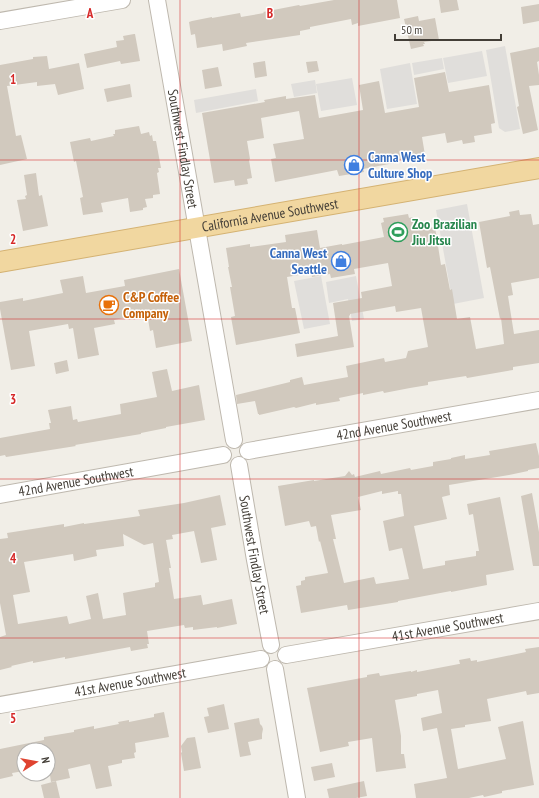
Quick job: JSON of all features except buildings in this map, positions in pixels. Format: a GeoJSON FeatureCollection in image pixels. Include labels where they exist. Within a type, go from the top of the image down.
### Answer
{"type":"FeatureCollection","features":[{"type":"Feature","properties":{"kind":"main road","name":"California Avenue Southwest"},"geometry":{"type":"LineString","coordinates":[[0,262],[539,168]]}},
{"type":"Feature","properties":{"kind":"street"},"geometry":{"type":"LineString","coordinates":[[0,21],[122,0]]}},
{"type":"Feature","properties":{"kind":"street","name":"Southwest Findlay Street"},"geometry":{"type":"LineString","coordinates":[[157,0],[234,440]]}},
{"type":"Feature","properties":{"kind":"street","name":"42nd Avenue Southwest"},"geometry":{"type":"LineString","coordinates":[[248,451],[539,400]]}},
{"type":"Feature","properties":{"kind":"street"},"geometry":{"type":"LineString","coordinates":[[234,440],[243,442],[248,451],[246,460],[239,465],[232,465],[228,463],[223,455],[226,444],[234,440]]}},
{"type":"Feature","properties":{"kind":"street","name":"42nd Avenue Southwest"},"geometry":{"type":"LineString","coordinates":[[0,494],[223,455]]}},
{"type":"Feature","properties":{"kind":"street","name":"Southwest Findlay Street"},"geometry":{"type":"LineString","coordinates":[[239,465],[271,645]]}},
{"type":"Feature","properties":{"kind":"street","name":"41st Avenue Southwest"},"geometry":{"type":"LineString","coordinates":[[286,655],[539,611]]}},
{"type":"Feature","properties":{"kind":"street"},"geometry":{"type":"LineString","coordinates":[[276,644],[283,649],[286,655],[283,665],[280,668],[275,669],[264,666],[261,659],[262,651],[265,648],[276,644]]}},
{"type":"Feature","properties":{"kind":"street","name":"41st Avenue Southwest"},"geometry":{"type":"LineString","coordinates":[[0,705],[261,659]]}},
{"type":"Feature","properties":{"kind":"street"},"geometry":{"type":"LineString","coordinates":[[275,669],[297,798]]}},
{"type":"Feature","properties":{"kind":"shaded area"},"geometry":{"type":"Polygon","coordinates":[[[505,46],[520,129],[505,132],[499,128],[486,50],[505,46]]]}},
{"type":"Feature","properties":{"kind":"shaded area"},"geometry":{"type":"Polygon","coordinates":[[[482,51],[487,76],[448,83],[443,58],[482,51]]]}},
{"type":"Feature","properties":{"kind":"shaded area"},"geometry":{"type":"Polygon","coordinates":[[[442,58],[444,69],[414,75],[412,63],[442,58]]]}},
{"type":"Feature","properties":{"kind":"shaded area"},"geometry":{"type":"Polygon","coordinates":[[[410,63],[417,104],[387,109],[380,69],[410,63]]]}},
{"type":"Feature","properties":{"kind":"shaded area"},"geometry":{"type":"Polygon","coordinates":[[[352,78],[357,105],[321,111],[316,84],[352,78]]]}},
{"type":"Feature","properties":{"kind":"shaded area"},"geometry":{"type":"Polygon","coordinates":[[[315,80],[317,93],[294,97],[291,84],[315,80]]]}},
{"type":"Feature","properties":{"kind":"shaded area"},"geometry":{"type":"Polygon","coordinates":[[[256,89],[258,101],[196,113],[194,100],[256,89]]]}},
{"type":"Feature","properties":{"kind":"shaded area"},"geometry":{"type":"Polygon","coordinates":[[[467,204],[484,298],[453,304],[436,210],[467,204]]]}},
{"type":"Feature","properties":{"kind":"shaded area"},"geometry":{"type":"Polygon","coordinates":[[[321,276],[330,324],[304,329],[294,281],[321,276]]]}},
{"type":"Feature","properties":{"kind":"shaded area"},"geometry":{"type":"Polygon","coordinates":[[[356,276],[364,319],[352,321],[348,299],[329,303],[326,282],[356,276]]]}},
{"type":"Feature","properties":{"kind":"place","name":"Canna West Culture Shop"},"geometry":{"type":"Point","coordinates":[354,165]}},
{"type":"Feature","properties":{"kind":"place","name":"Zoo Brazilian Jiu Jitsu"},"geometry":{"type":"Point","coordinates":[398,232]}},
{"type":"Feature","properties":{"kind":"place","name":"Canna West Seattle"},"geometry":{"type":"Point","coordinates":[341,261]}},
{"type":"Feature","properties":{"kind":"place","name":"C&P Coffee Company"},"geometry":{"type":"Point","coordinates":[109,305]}}]}
